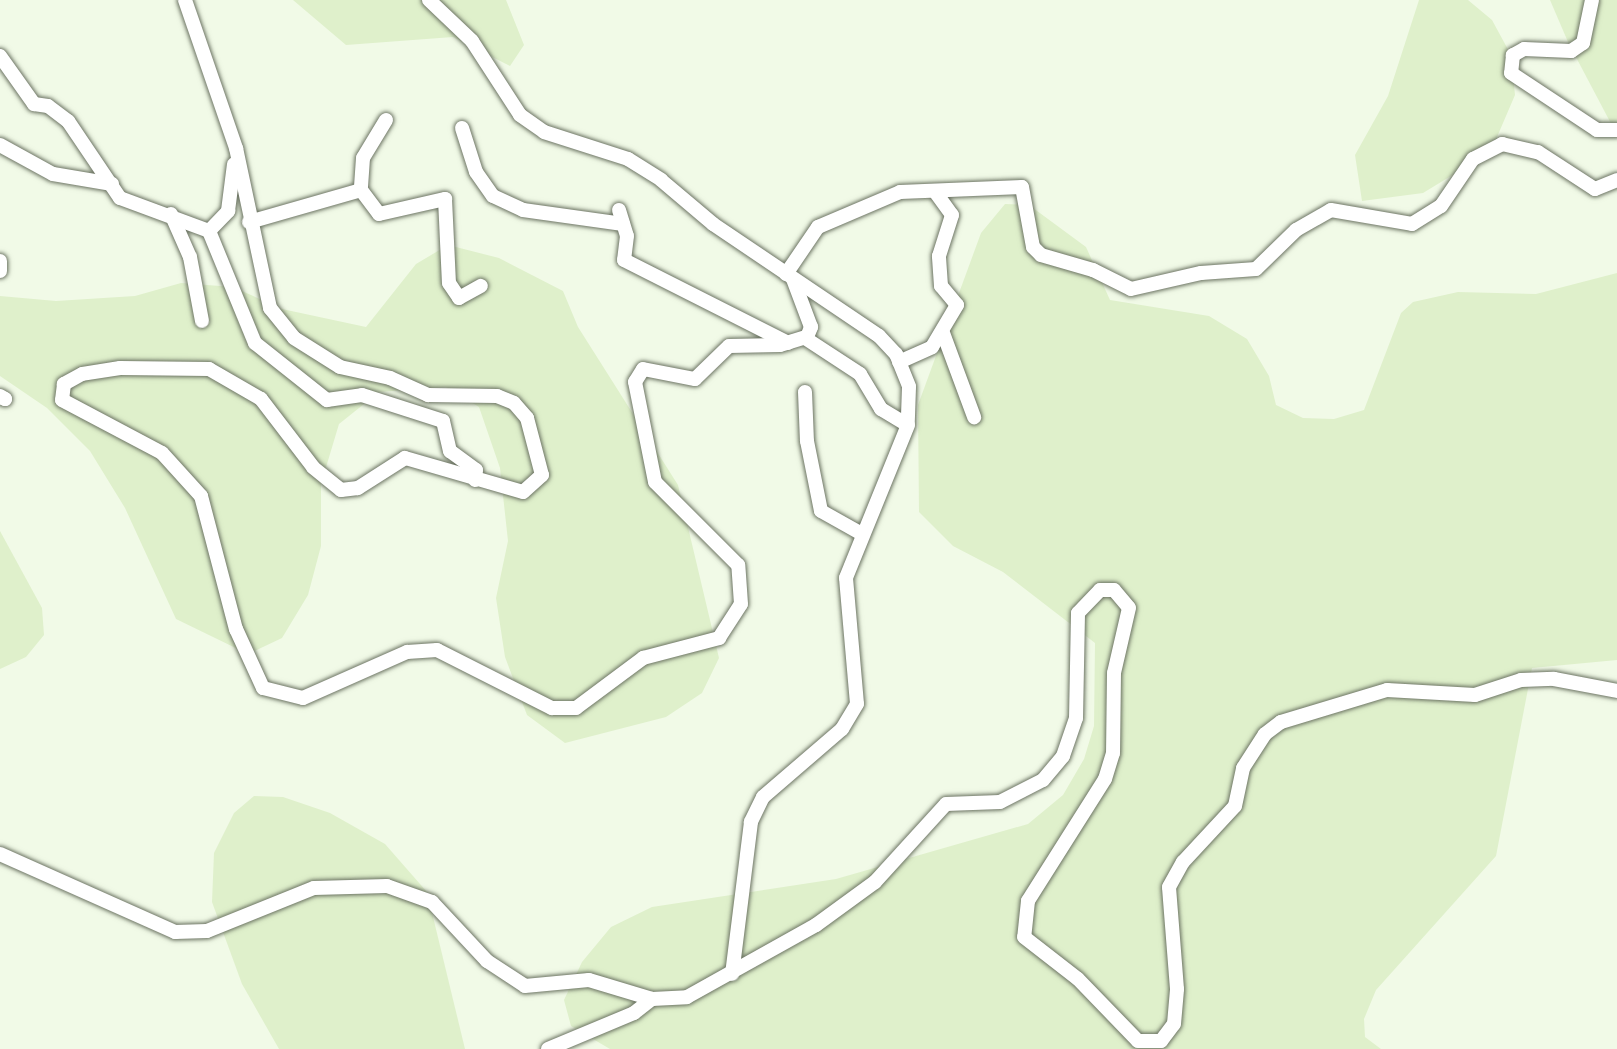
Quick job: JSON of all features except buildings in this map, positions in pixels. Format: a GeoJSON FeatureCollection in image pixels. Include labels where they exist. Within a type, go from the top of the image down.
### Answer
{"type":"FeatureCollection","features":[{"type":"Feature","properties":{"kind":"street"},"geometry":{"type":"LineString","coordinates":[[185,0],[236,148],[249,222],[270,308],[305,348],[340,367],[390,378],[428,395],[497,396],[527,418],[542,475],[537,486],[523,492],[475,480],[437,462],[405,458],[358,488],[341,490],[313,467],[261,399],[209,369],[82,374],[64,384],[60,398],[85,417],[162,453],[201,496],[236,629],[263,688],[303,698],[407,652],[437,650],[552,708],[576,708],[643,658],[719,638],[741,604],[738,565],[655,482],[635,382],[643,369],[695,379],[729,346],[788,343],[805,338],[811,327],[790,277]]}},
{"type":"Feature","properties":{"kind":"street"},"geometry":{"type":"LineString","coordinates":[[429,0],[472,41],[520,115],[565,140],[628,159],[790,277],[879,336],[899,362],[909,387],[908,425],[846,578],[857,704],[842,729],[763,797],[751,822],[732,974]]}},
{"type":"Feature","properties":{"kind":"street"},"geometry":{"type":"LineString","coordinates":[[1592,0],[1583,43],[1571,51],[1524,49],[1513,55],[1511,73],[1597,130],[1617,130]]}},
{"type":"Feature","properties":{"kind":"street"},"geometry":{"type":"LineString","coordinates":[[0,56],[34,104],[48,106],[68,121],[120,198],[171,214],[209,231],[255,343],[327,400],[362,395],[443,421],[450,451],[476,470],[475,480]]}},
{"type":"Feature","properties":{"kind":"street"},"geometry":{"type":"LineString","coordinates":[[386,120],[363,158],[361,190],[379,214],[445,199],[449,283],[459,298],[481,286]]}},
{"type":"Feature","properties":{"kind":"street"},"geometry":{"type":"LineString","coordinates":[[462,128],[476,172],[493,196],[523,210],[621,217],[624,260],[788,343]]}},
{"type":"Feature","properties":{"kind":"street"},"geometry":{"type":"LineString","coordinates":[[790,277],[818,227],[887,196],[1022,187],[1033,247],[1041,255],[1093,270],[1131,289],[1201,273],[1256,269],[1296,230],[1331,210],[1412,224],[1441,206],[1473,159],[1502,144],[1538,152],[1595,189],[1617,180]]}},
{"type":"Feature","properties":{"kind":"street"},"geometry":{"type":"LineString","coordinates":[[0,145],[53,174],[112,184]]}},
{"type":"Feature","properties":{"kind":"street"},"geometry":{"type":"LineString","coordinates":[[209,231],[228,211],[236,148]]}},
{"type":"Feature","properties":{"kind":"street"},"geometry":{"type":"LineString","coordinates":[[249,222],[361,190]]}},
{"type":"Feature","properties":{"kind":"street"},"geometry":{"type":"LineString","coordinates":[[899,362],[932,347],[957,305],[941,286],[939,256],[952,215],[936,193]]}},
{"type":"Feature","properties":{"kind":"street"},"geometry":{"type":"LineString","coordinates":[[171,214],[190,257],[202,321]]}},
{"type":"Feature","properties":{"kind":"street"},"geometry":{"type":"LineString","coordinates":[[0,261],[0,271]]}},
{"type":"Feature","properties":{"kind":"street"},"geometry":{"type":"LineString","coordinates":[[943,333],[974,417]]}},
{"type":"Feature","properties":{"kind":"street"},"geometry":{"type":"LineString","coordinates":[[805,338],[860,374],[881,409],[908,425]]}},
{"type":"Feature","properties":{"kind":"street"},"geometry":{"type":"LineString","coordinates":[[805,392],[807,441],[821,511],[862,534]]}},
{"type":"Feature","properties":{"kind":"street"},"geometry":{"type":"LineString","coordinates":[[0,854],[175,932],[207,931],[322,886],[387,886],[432,902],[487,961],[517,982],[549,987],[589,980],[652,999],[687,997],[732,974],[875,882],[946,804],[1000,802],[1043,780],[1063,756],[1076,718],[1078,613],[1100,590],[1114,590],[1129,608],[1114,673],[1113,753],[1105,779],[1028,901],[1024,937],[1078,979],[1138,1041],[1161,1041],[1174,1024],[1169,887],[1183,862],[1235,806],[1243,768],[1265,734],[1281,722],[1387,690],[1475,695],[1521,680],[1554,679],[1617,691]]}},
{"type":"Feature","properties":{"kind":"street"},"geometry":{"type":"LineString","coordinates":[[548,1049],[634,1013],[652,999]]}},
{"type":"Feature","properties":{"kind":"green space"},"geometry":{"type":"Polygon","coordinates":[[[293,0],[506,0],[524,45],[510,66],[453,37],[346,45],[293,0]]]}},
{"type":"Feature","properties":{"kind":"green space"},"geometry":{"type":"Polygon","coordinates":[[[1419,0],[1468,0],[1492,20],[1511,55],[1515,95],[1494,144],[1464,168],[1423,193],[1362,201],[1355,155],[1388,96],[1419,0]]]}},
{"type":"Feature","properties":{"kind":"green space"},"geometry":{"type":"Polygon","coordinates":[[[1550,0],[1617,0],[1617,135],[1568,42],[1550,0]]]}},
{"type":"Feature","properties":{"kind":"green space"},"geometry":{"type":"Polygon","coordinates":[[[1005,204],[1029,205],[1086,247],[1110,300],[1209,316],[1247,339],[1269,376],[1276,405],[1303,418],[1334,419],[1364,410],[1401,313],[1413,302],[1458,292],[1536,294],[1617,273],[1617,660],[1532,668],[1496,856],[1376,990],[1364,1019],[1365,1037],[1381,1049],[610,1049],[571,1026],[564,1000],[582,962],[611,927],[652,907],[836,879],[1028,824],[1063,795],[1084,759],[1094,726],[1095,643],[1003,572],[953,546],[919,512],[918,405],[981,233],[1005,204]]]}},
{"type":"Feature","properties":{"kind":"green space"},"geometry":{"type":"Polygon","coordinates":[[[448,245],[499,258],[563,291],[578,327],[678,485],[719,658],[702,693],[666,717],[565,743],[527,715],[505,657],[496,598],[508,541],[500,468],[479,407],[446,387],[379,392],[339,424],[321,484],[321,546],[308,595],[282,638],[248,654],[176,619],[125,508],[90,451],[47,408],[0,376],[0,296],[56,301],[135,296],[181,283],[233,287],[282,309],[366,327],[416,264],[448,245]]]}},
{"type":"Feature","properties":{"kind":"green space"},"geometry":{"type":"Polygon","coordinates":[[[0,531],[42,608],[44,635],[26,657],[0,669],[0,531]]]}},
{"type":"Feature","properties":{"kind":"green space"},"geometry":{"type":"Polygon","coordinates":[[[254,796],[283,797],[330,813],[385,844],[427,892],[465,1049],[279,1049],[242,984],[212,902],[214,853],[234,813],[254,796]]]}}]}
